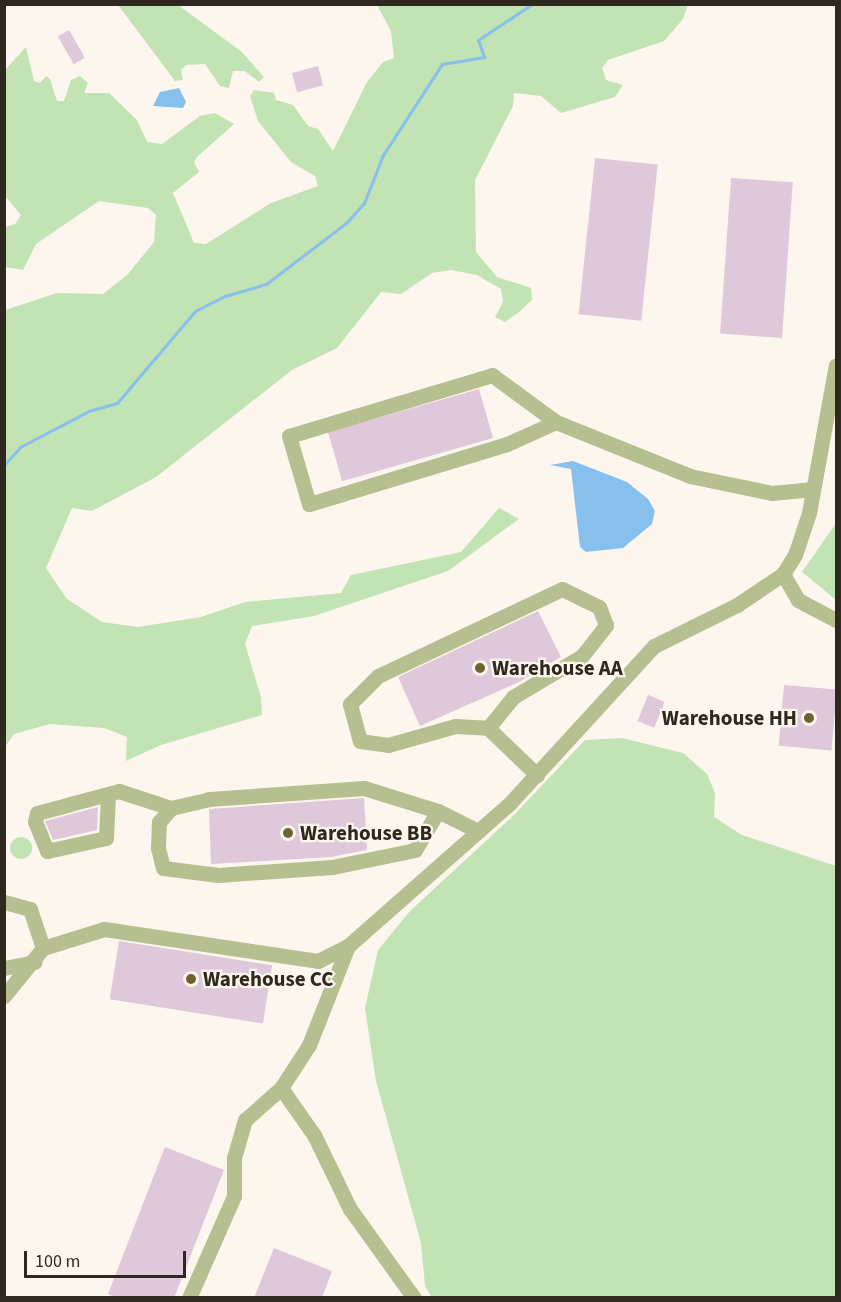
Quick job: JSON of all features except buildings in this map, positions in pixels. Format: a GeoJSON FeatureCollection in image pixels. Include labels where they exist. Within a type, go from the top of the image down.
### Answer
{"type":"FeatureCollection","features":[{"type":"Feature","properties":{"kind":"lane"},"geometry":{"type":"LineString","coordinates":[[4,996],[34,962],[43,948],[104,929],[318,961],[348,946],[478,831],[537,775],[654,646],[737,605],[783,574],[795,555],[813,489],[837,365]]}},
{"type":"Feature","properties":{"kind":"lane"},"geometry":{"type":"LineString","coordinates":[[556,422],[507,444],[309,504],[289,436],[492,375],[556,422],[690,476],[772,493],[813,489]]}},
{"type":"Feature","properties":{"kind":"lane"},"geometry":{"type":"LineString","coordinates":[[783,574],[798,600],[837,620]]}},
{"type":"Feature","properties":{"kind":"lane"},"geometry":{"type":"LineString","coordinates":[[488,728],[513,697],[582,656],[606,625],[599,607],[562,589],[378,676],[350,704],[360,741],[388,745],[455,726],[488,728],[537,775]]}},
{"type":"Feature","properties":{"kind":"lane"},"geometry":{"type":"LineString","coordinates":[[108,794],[106,838],[47,851],[35,821],[37,813],[119,791],[171,808],[209,799],[364,788],[438,812],[478,831]]}},
{"type":"Feature","properties":{"kind":"lane"},"geometry":{"type":"LineString","coordinates":[[171,808],[159,822],[163,868],[218,875],[332,867],[415,850],[438,812]]}},
{"type":"Feature","properties":{"kind":"lane"},"geometry":{"type":"LineString","coordinates":[[4,902],[30,909],[43,948]]}},
{"type":"Feature","properties":{"kind":"lane"},"geometry":{"type":"LineString","coordinates":[[189,1298],[234,1196],[234,1158],[245,1120],[281,1089],[309,1045],[348,946]]}},
{"type":"Feature","properties":{"kind":"lane"},"geometry":{"type":"LineString","coordinates":[[4,968],[34,962]]}},
{"type":"Feature","properties":{"kind":"lane"},"geometry":{"type":"LineString","coordinates":[[281,1089],[314,1135],[350,1209],[414,1298]]}},
{"type":"Feature","properties":{"kind":"green space"},"geometry":{"type":"Polygon","coordinates":[[[118,5],[178,5],[242,52],[264,77],[259,82],[245,71],[233,71],[229,88],[220,86],[205,64],[186,65],[181,70],[183,80],[175,81],[118,5]]]}},
{"type":"Feature","properties":{"kind":"green space"},"geometry":{"type":"Polygon","coordinates":[[[377,5],[688,5],[683,19],[664,41],[608,60],[602,68],[606,80],[623,85],[615,97],[561,113],[541,96],[514,93],[513,106],[475,180],[476,252],[497,277],[531,288],[532,300],[519,312],[505,322],[495,317],[503,302],[501,289],[477,275],[451,270],[432,273],[401,294],[381,292],[337,348],[292,370],[156,477],[92,511],[72,508],[46,568],[67,599],[102,622],[138,627],[201,617],[245,602],[341,593],[351,575],[461,552],[499,508],[519,519],[448,571],[314,616],[252,626],[245,644],[261,697],[262,715],[161,745],[126,761],[127,737],[104,728],[50,724],[14,734],[5,747],[5,310],[57,293],[103,294],[128,274],[154,242],[156,215],[148,208],[99,201],[36,244],[23,270],[5,267],[5,227],[15,224],[21,215],[5,196],[5,70],[26,47],[34,81],[40,83],[46,76],[50,79],[57,101],[64,101],[71,80],[80,76],[88,83],[84,93],[109,93],[137,120],[147,142],[162,144],[200,116],[215,113],[234,124],[197,157],[194,162],[199,172],[173,193],[194,243],[206,244],[271,203],[318,186],[315,176],[291,162],[258,121],[250,96],[254,90],[274,93],[276,100],[293,105],[308,126],[318,129],[333,151],[367,82],[383,62],[394,58],[391,31],[377,5]]]}},
{"type":"Feature","properties":{"kind":"green space"},"geometry":{"type":"Polygon","coordinates":[[[836,523],[836,600],[802,572],[836,523]]]}},
{"type":"Feature","properties":{"kind":"green space"},"geometry":{"type":"Polygon","coordinates":[[[622,738],[683,753],[707,774],[715,793],[714,817],[742,835],[836,866],[836,1297],[432,1298],[425,1286],[421,1243],[376,1081],[365,1008],[378,950],[410,911],[512,817],[585,740],[622,738]]]}},
{"type":"Feature","properties":{"kind":"green space"},"geometry":{"type":"Polygon","coordinates":[[[21,837],[29,840],[32,848],[29,856],[21,859],[13,856],[10,848],[13,840],[21,837]]]}},
{"type":"Feature","properties":{"kind":"water"},"geometry":{"type":"Polygon","coordinates":[[[179,88],[186,102],[183,108],[153,106],[160,92],[179,88]]]}},
{"type":"Feature","properties":{"kind":"water"},"geometry":{"type":"Polygon","coordinates":[[[573,461],[627,482],[648,499],[655,511],[652,524],[623,548],[586,552],[580,547],[571,469],[550,465],[573,461]]]}},
{"type":"Feature","properties":{"kind":"waterway"},"geometry":{"type":"LineString","coordinates":[[4,465],[20,447],[89,411],[117,403],[195,311],[225,296],[266,284],[346,223],[364,203],[383,155],[442,64],[484,57],[478,40],[532,4]]}},
{"type":"Feature","properties":{"kind":"place","name":"Warehouse AA"},"geometry":{"type":"Point","coordinates":[480,668]}},
{"type":"Feature","properties":{"kind":"place","name":"Warehouse HH"},"geometry":{"type":"Point","coordinates":[809,718]}},
{"type":"Feature","properties":{"kind":"place","name":"Warehouse BB"},"geometry":{"type":"Point","coordinates":[288,833]}},
{"type":"Feature","properties":{"kind":"place","name":"Warehouse CC"},"geometry":{"type":"Point","coordinates":[191,979]}}]}
